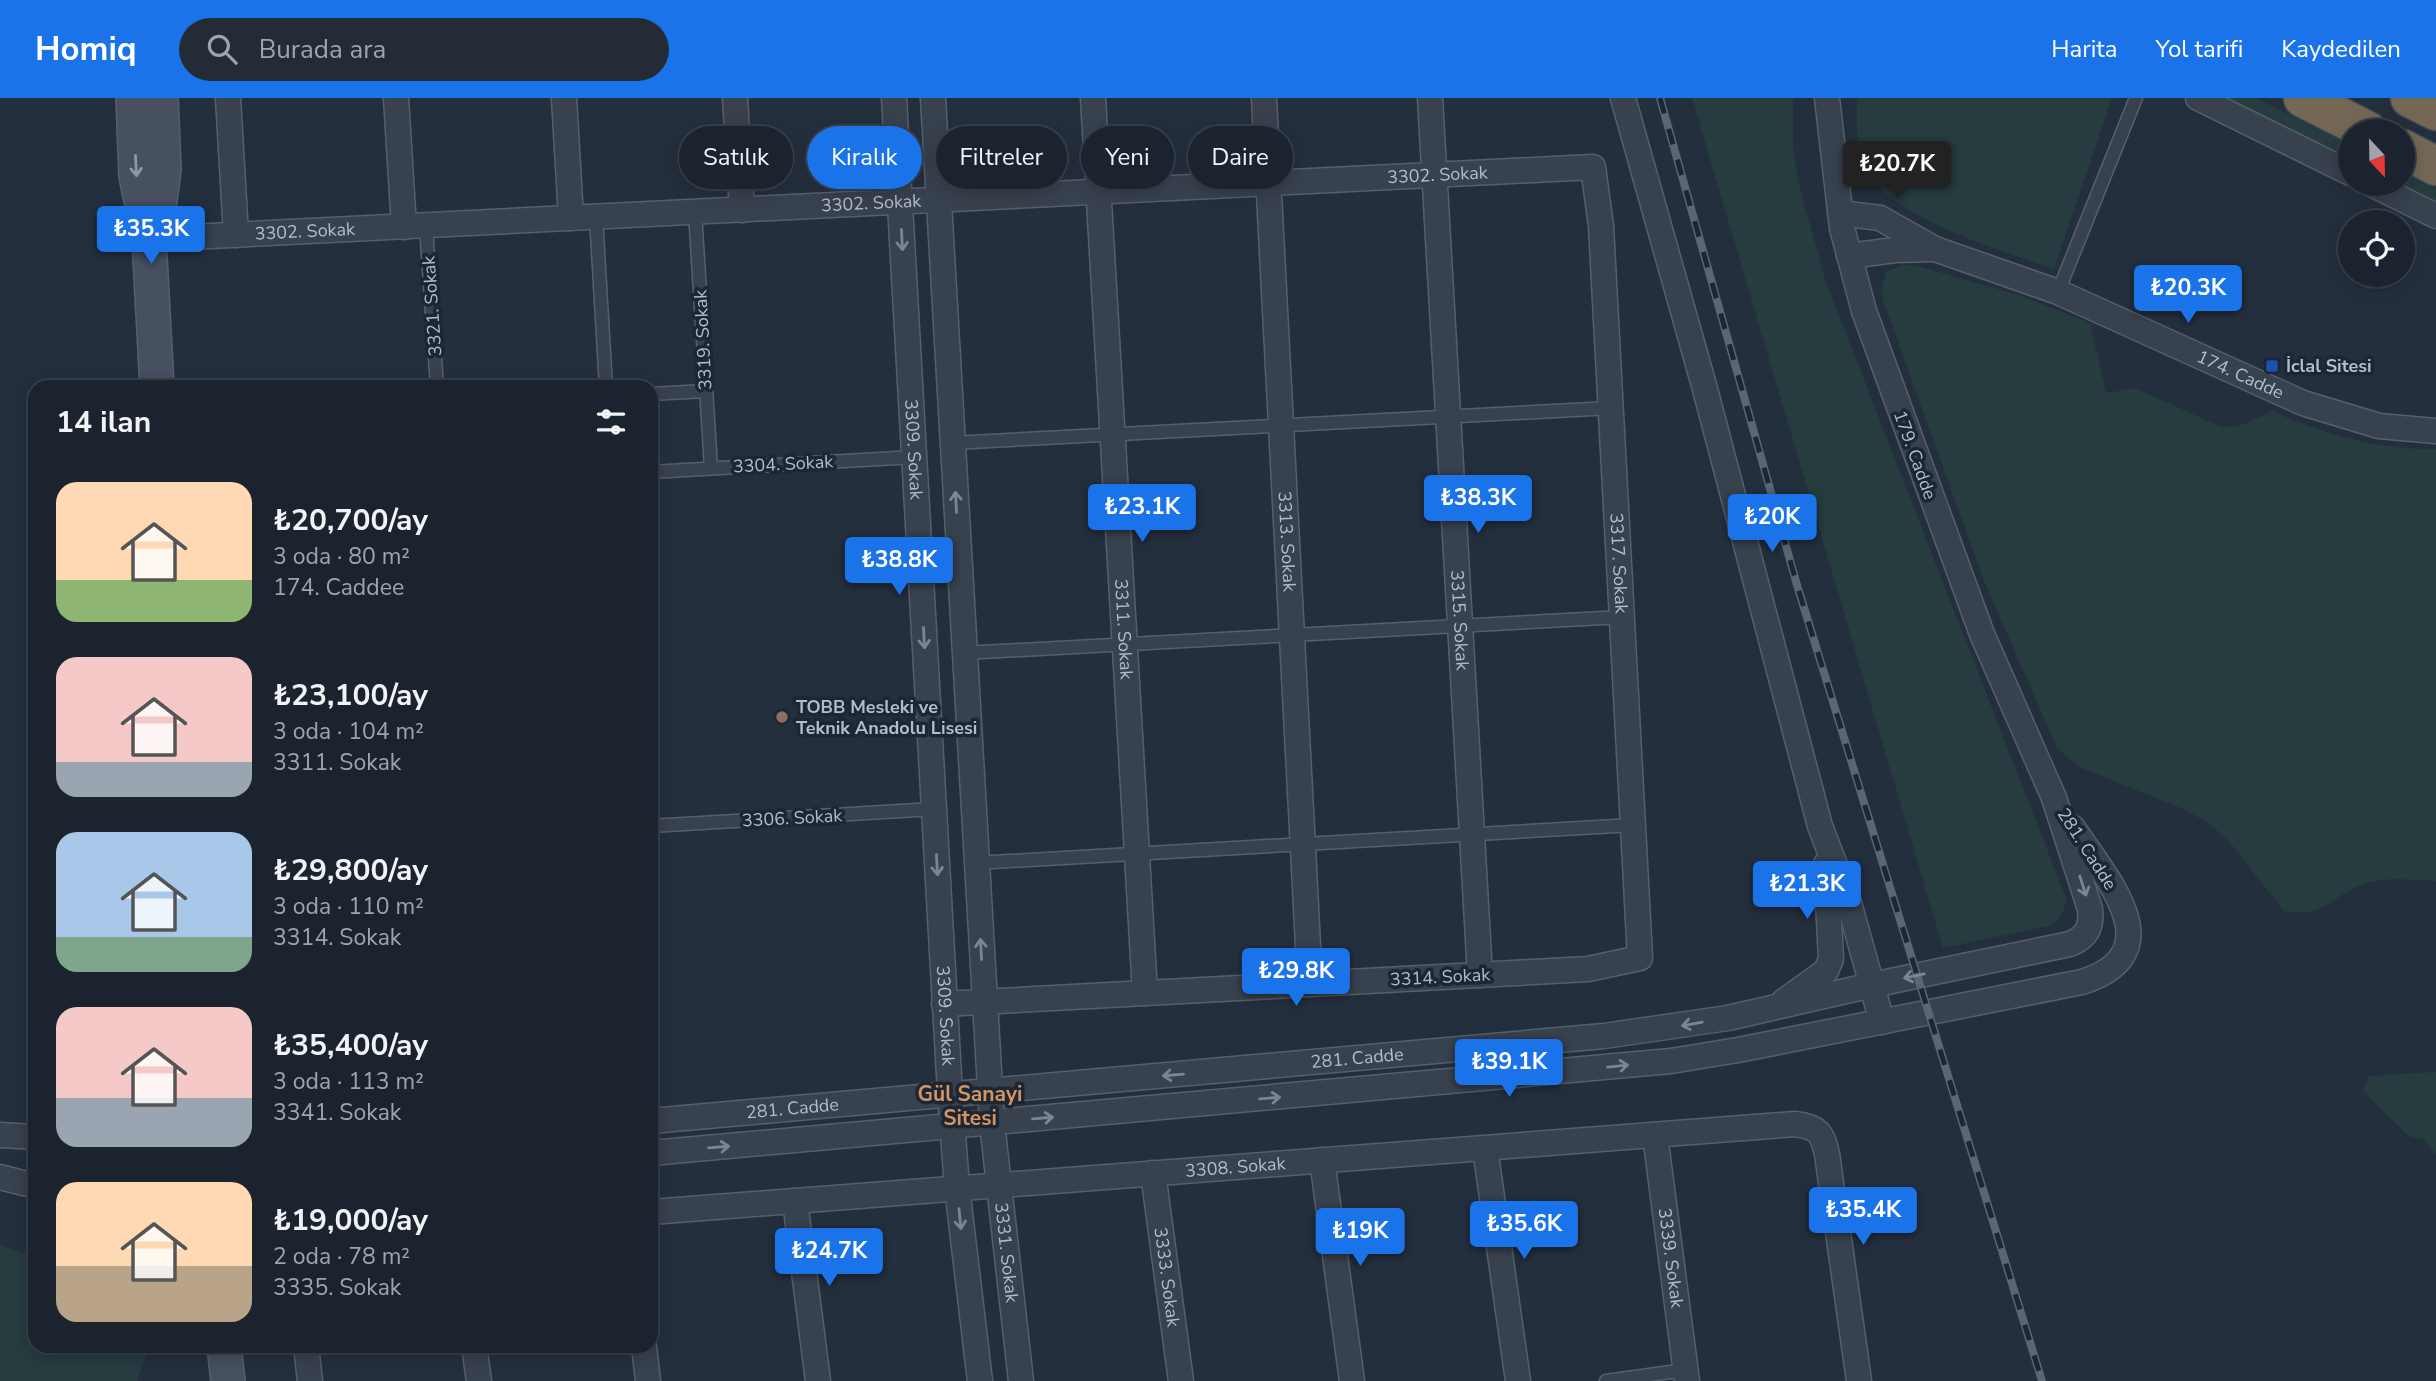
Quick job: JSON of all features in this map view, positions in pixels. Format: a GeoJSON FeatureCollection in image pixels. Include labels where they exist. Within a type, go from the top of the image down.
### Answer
{"type":"FeatureCollection","features":[{"type":"Feature","properties":{"kind":"highway"},"geometry":{"type":"LineString","coordinates":[[2303,98],[2344,119]]}},
{"type":"Feature","properties":{"kind":"highway"},"geometry":{"type":"LineString","coordinates":[[2410,98],[2436,111]]}},
{"type":"Feature","properties":{"kind":"highway"},"geometry":{"type":"LineString","coordinates":[[2415,155],[2436,166]]}},
{"type":"Feature","properties":{"kind":"street"},"geometry":{"type":"LineString","coordinates":[[132,98],[138,194],[149,239],[157,380]]}},
{"type":"Feature","properties":{"kind":"street"},"geometry":{"type":"LineString","coordinates":[[149,239],[159,208],[164,169],[161,98]]}},
{"type":"Feature","properties":{"kind":"street"},"geometry":{"type":"LineString","coordinates":[[228,98],[236,235]]}},
{"type":"Feature","properties":{"kind":"street"},"geometry":{"type":"LineString","coordinates":[[396,98],[415,226]]}},
{"type":"Feature","properties":{"kind":"street"},"geometry":{"type":"LineString","coordinates":[[564,98],[571,218]]}},
{"type":"Feature","properties":{"kind":"street"},"geometry":{"type":"LineString","coordinates":[[735,98],[742,209]]}},
{"type":"Feature","properties":{"kind":"street","name":"3309. Sokak"},"geometry":{"type":"LineString","coordinates":[[894,98],[952,1126]]}},
{"type":"Feature","properties":{"kind":"street"},"geometry":{"type":"LineString","coordinates":[[933,98],[989,1091]]}},
{"type":"Feature","properties":{"kind":"street","name":"3311. Sokak"},"geometry":{"type":"LineString","coordinates":[[1093,98],[1145,993]]}},
{"type":"Feature","properties":{"kind":"street","name":"3313. Sokak"},"geometry":{"type":"LineString","coordinates":[[1264,98],[1266,126]]}},
{"type":"Feature","properties":{"kind":"street","name":"3315. Sokak"},"geometry":{"type":"LineString","coordinates":[[1430,98],[1480,975]]}},
{"type":"Feature","properties":{"kind":"street"},"geometry":{"type":"LineString","coordinates":[[1623,98],[1705,389],[1820,825],[1847,899],[1882,1021]]}},
{"type":"Feature","properties":{"kind":"street","name":"179. Cadde"},"geometry":{"type":"LineString","coordinates":[[1827,98],[1840,213],[1868,324],[1954,563],[2054,798]]}},
{"type":"Feature","properties":{"kind":"street"},"geometry":{"type":"LineString","coordinates":[[2198,98],[2338,167]]}},
{"type":"Feature","properties":{"kind":"street","name":"3302. Sokak"},"geometry":{"type":"LineString","coordinates":[[1293,183],[1593,167]]}},
{"type":"Feature","properties":{"kind":"street","name":"3317. Sokak"},"geometry":{"type":"LineString","coordinates":[[1593,167],[1600,206],[1640,958]]}},
{"type":"Feature","properties":{"kind":"street","name":"3302. Sokak"},"geometry":{"type":"LineString","coordinates":[[149,239],[1188,188]]}},
{"type":"Feature","properties":{"kind":"street","name":"3313. Sokak"},"geometry":{"type":"LineString","coordinates":[[1269,189],[1310,984]]}},
{"type":"Feature","properties":{"kind":"street"},"geometry":{"type":"LineString","coordinates":[[2395,196],[2436,216]]}},
{"type":"Feature","properties":{"kind":"street"},"geometry":{"type":"LineString","coordinates":[[1840,213],[1880,218],[1935,249]]}},
{"type":"Feature","properties":{"kind":"street"},"geometry":{"type":"LineString","coordinates":[[1849,256],[1895,250],[1935,249]]}},
{"type":"Feature","properties":{"kind":"street","name":"174. Cadde"},"geometry":{"type":"LineString","coordinates":[[1935,249],[2058,292],[2303,403],[2379,426],[2436,431]]}},
{"type":"Feature","properties":{"kind":"street","name":"281. Cadde"},"geometry":{"type":"LineString","coordinates":[[658,1120],[1604,1036],[1668,1028],[1773,1009],[1872,985],[2070,944],[2083,937],[2090,925],[2087,897],[2054,798]]}},
{"type":"Feature","properties":{"kind":"street","name":"281. Cadde"},"geometry":{"type":"LineString","coordinates":[[658,1152],[1671,1060],[1738,1050],[2082,982],[2103,973],[2119,958],[2125,950],[2129,932],[2124,908],[2054,798]]}},
{"type":"Feature","properties":{"kind":"street"},"geometry":{"type":"LineString","coordinates":[[1773,1009],[1826,971],[1831,958],[1828,880],[1820,825]]}},
{"type":"Feature","properties":{"kind":"street","name":"3314. Sokak"},"geometry":{"type":"LineString","coordinates":[[944,1004],[1588,969],[1640,958]]}},
{"type":"Feature","properties":{"kind":"street","name":"3331. Sokak"},"geometry":{"type":"LineString","coordinates":[[989,1091],[997,1185],[1021,1381]]}},
{"type":"Feature","properties":{"kind":"street","name":"3308. Sokak"},"geometry":{"type":"LineString","coordinates":[[658,1211],[1795,1124],[1818,1131],[1824,1141],[1859,1381]]}},
{"type":"Feature","properties":{"kind":"street"},"geometry":{"type":"LineString","coordinates":[[952,1126],[980,1381]]}},
{"type":"Feature","properties":{"kind":"street"},"geometry":{"type":"LineString","coordinates":[[0,1135],[28,1137]]}},
{"type":"Feature","properties":{"kind":"street","name":"3339. Sokak"},"geometry":{"type":"LineString","coordinates":[[1655,1135],[1686,1376]]}},
{"type":"Feature","properties":{"kind":"street"},"geometry":{"type":"LineString","coordinates":[[1485,1148],[1518,1381]]}},
{"type":"Feature","properties":{"kind":"street"},"geometry":{"type":"LineString","coordinates":[[1322,1160],[1352,1381]]}},
{"type":"Feature","properties":{"kind":"street","name":"3333. Sokak"},"geometry":{"type":"LineString","coordinates":[[1153,1173],[1181,1381]]}},
{"type":"Feature","properties":{"kind":"street"},"geometry":{"type":"LineString","coordinates":[[0,1177],[28,1184]]}},
{"type":"Feature","properties":{"kind":"street"},"geometry":{"type":"LineString","coordinates":[[795,1201],[818,1381]]}},
{"type":"Feature","properties":{"kind":"street"},"geometry":{"type":"LineString","coordinates":[[225,1353],[228,1381]]}},
{"type":"Feature","properties":{"kind":"street"},"geometry":{"type":"LineString","coordinates":[[307,1353],[310,1381]]}},
{"type":"Feature","properties":{"kind":"street"},"geometry":{"type":"LineString","coordinates":[[475,1353],[479,1381]]}},
{"type":"Feature","properties":{"kind":"street"},"geometry":{"type":"LineString","coordinates":[[644,1353],[648,1381]]}},
{"type":"Feature","properties":{"kind":"lane"},"geometry":{"type":"LineString","coordinates":[[2058,292],[2136,98]]}},
{"type":"Feature","properties":{"kind":"lane","name":"3319. Sokak"},"geometry":{"type":"LineString","coordinates":[[695,212],[711,468]]}},
{"type":"Feature","properties":{"kind":"lane"},"geometry":{"type":"LineString","coordinates":[[596,217],[606,380]]}},
{"type":"Feature","properties":{"kind":"lane","name":"3321. Sokak"},"geometry":{"type":"LineString","coordinates":[[415,226],[436,380]]}},
{"type":"Feature","properties":{"kind":"lane"},"geometry":{"type":"LineString","coordinates":[[658,394],[706,391]]}},
{"type":"Feature","properties":{"kind":"lane"},"geometry":{"type":"LineString","coordinates":[[952,443],[1611,408]]}},
{"type":"Feature","properties":{"kind":"lane","name":"3304. Sokak"},"geometry":{"type":"LineString","coordinates":[[658,472],[914,457]]}},
{"type":"Feature","properties":{"kind":"lane"},"geometry":{"type":"LineString","coordinates":[[964,653],[1622,617]]}},
{"type":"Feature","properties":{"kind":"lane","name":"3306. Sokak"},"geometry":{"type":"LineString","coordinates":[[658,826],[934,809]]}},
{"type":"Feature","properties":{"kind":"lane"},"geometry":{"type":"LineString","coordinates":[[976,863],[1633,825]]}},
{"type":"Feature","properties":{"kind":"lane"},"geometry":{"type":"LineString","coordinates":[[1606,1381],[1686,1376]]}},
{"type":"Feature","properties":{"kind":"green space"},"geometry":{"type":"Polygon","coordinates":[[[1692,98],[1793,98],[1793,146],[1798,181],[1826,282],[2066,898],[2062,913],[2053,925],[1943,948],[1692,98]]]}},
{"type":"Feature","properties":{"kind":"green space"},"geometry":{"type":"Polygon","coordinates":[[[1857,98],[2112,98],[2054,269],[1949,230],[1897,202],[1877,186],[1864,167],[1859,151],[1857,98]]]}},
{"type":"Feature","properties":{"kind":"green space"},"geometry":{"type":"Polygon","coordinates":[[[2226,98],[2256,98],[2338,139],[2338,154],[2226,98]]]}},
{"type":"Feature","properties":{"kind":"green space"},"geometry":{"type":"Polygon","coordinates":[[[2415,178],[2436,189],[2436,203],[2415,193],[2415,178]]]}},
{"type":"Feature","properties":{"kind":"green space"},"geometry":{"type":"Polygon","coordinates":[[[1902,265],[1917,266],[2016,294],[2090,323],[2106,393],[2135,388],[2221,427],[2241,425],[2272,411],[2352,439],[2393,447],[2436,449],[2436,881],[2378,880],[2357,886],[2321,908],[2299,912],[2284,911],[2227,839],[2207,822],[2183,809],[2079,767],[2057,748],[1984,581],[1883,300],[1882,288],[1886,272],[1902,265]]]}},
{"type":"Feature","properties":{"kind":"green space"},"geometry":{"type":"Polygon","coordinates":[[[2436,1072],[2436,1154],[2424,1140],[2409,1136],[2363,1091],[2369,1076],[2436,1072]]]}},
{"type":"Feature","properties":{"kind":"green space"},"geometry":{"type":"Polygon","coordinates":[[[0,1245],[28,1255],[28,1353],[147,1353],[137,1381],[0,1381],[0,1245]]]}},
{"type":"Feature","properties":{"kind":"railway"},"geometry":{"type":"LineString","coordinates":[[1660,98],[1797,585],[2042,1381]]}},
{"type":"Feature","properties":{"kind":"place","name":"İclal Sitesi"},"geometry":{"type":"Point","coordinates":[2272,366]}},
{"type":"Feature","properties":{"kind":"place","name":"TOBB Mesleki ve Teknik Anadolu Lisesi"},"geometry":{"type":"Point","coordinates":[782,717]}},
{"type":"Feature","properties":{"kind":"district","name":"Gül Sanayi Sitesi"},"geometry":{"type":"Point","coordinates":[970,1106]}}]}
